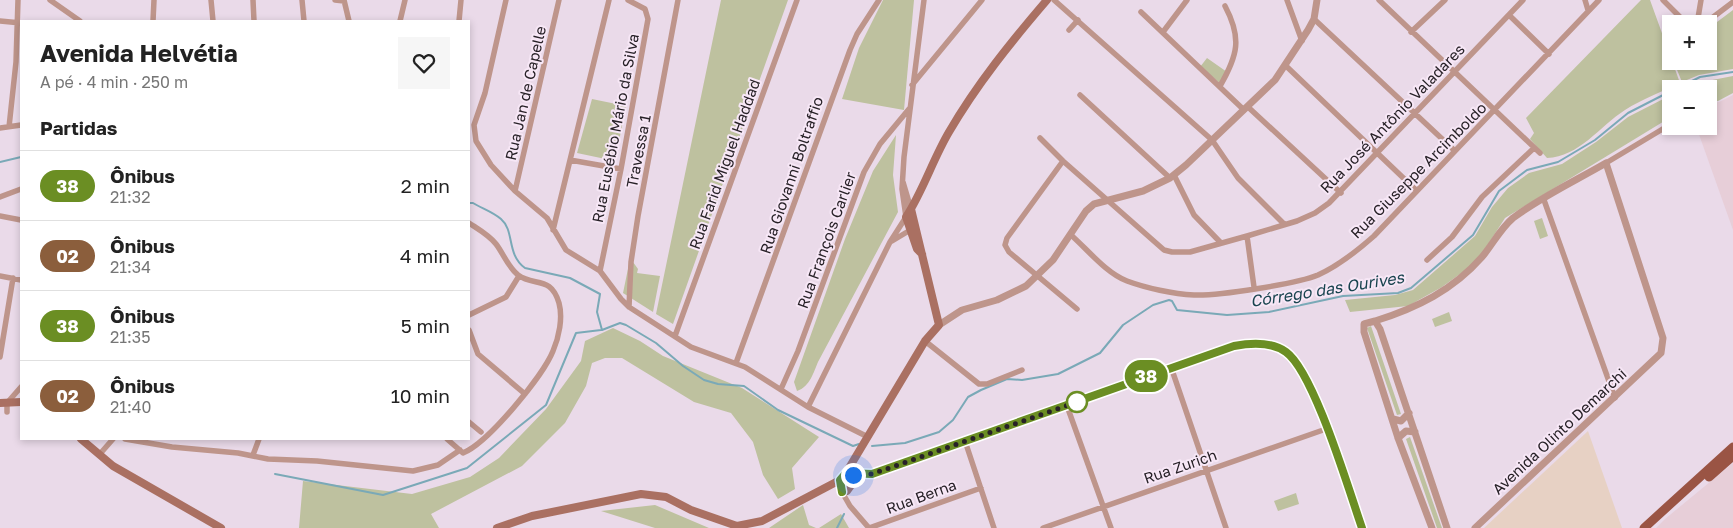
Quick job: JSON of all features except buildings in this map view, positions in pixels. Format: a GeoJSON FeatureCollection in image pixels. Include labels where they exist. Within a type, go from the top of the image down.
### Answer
{"type":"FeatureCollection","features":[{"type":"Feature","properties":{"kind":"main road"},"geometry":{"type":"LineString","coordinates":[[497,528],[532,516],[641,494],[666,497],[691,510],[728,524],[736,526],[750,525],[762,521],[823,487],[847,482],[856,457],[925,341],[939,325],[922,254],[913,228],[906,217],[912,209],[948,134],[966,103],[1000,54],[1047,0]]}},
{"type":"Feature","properties":{"kind":"main road"},"geometry":{"type":"LineString","coordinates":[[912,209],[913,228]]}},
{"type":"Feature","properties":{"kind":"main road"},"geometry":{"type":"LineString","coordinates":[[3,403],[20,402]]}},
{"type":"Feature","properties":{"kind":"main road"},"geometry":{"type":"LineString","coordinates":[[82,440],[99,455],[221,528]]}},
{"type":"Feature","properties":{"kind":"main road"},"geometry":{"type":"LineString","coordinates":[[1644,528],[1733,447]]}},
{"type":"Feature","properties":{"kind":"main road"},"geometry":{"type":"LineString","coordinates":[[1653,528],[1733,456]]}},
{"type":"Feature","properties":{"kind":"street"},"geometry":{"type":"LineString","coordinates":[[9,127],[20,23],[18,0]]}},
{"type":"Feature","properties":{"kind":"street"},"geometry":{"type":"LineString","coordinates":[[50,0],[79,20]]}},
{"type":"Feature","properties":{"kind":"street"},"geometry":{"type":"LineString","coordinates":[[154,0],[154,20]]}},
{"type":"Feature","properties":{"kind":"street"},"geometry":{"type":"LineString","coordinates":[[211,0],[212,20]]}},
{"type":"Feature","properties":{"kind":"street"},"geometry":{"type":"LineString","coordinates":[[253,0],[254,20]]}},
{"type":"Feature","properties":{"kind":"street"},"geometry":{"type":"LineString","coordinates":[[302,0],[304,20]]}},
{"type":"Feature","properties":{"kind":"street"},"geometry":{"type":"LineString","coordinates":[[335,0],[344,0],[349,20]]}},
{"type":"Feature","properties":{"kind":"street"},"geometry":{"type":"LineString","coordinates":[[400,20],[405,0]]}},
{"type":"Feature","properties":{"kind":"street"},"geometry":{"type":"LineString","coordinates":[[459,20],[461,0]]}},
{"type":"Feature","properties":{"kind":"street"},"geometry":{"type":"LineString","coordinates":[[506,0],[485,93],[471,126],[482,152],[515,191],[543,214],[566,250],[600,271],[621,299],[630,307],[703,353],[736,363],[808,407],[868,437]]}},
{"type":"Feature","properties":{"kind":"street","name":"Rua Jan de Capelle"},"geometry":{"type":"LineString","coordinates":[[515,191],[559,0]]}},
{"type":"Feature","properties":{"kind":"street"},"geometry":{"type":"LineString","coordinates":[[554,230],[609,0]]}},
{"type":"Feature","properties":{"kind":"street","name":"Rua Eusébio Mário da Silva"},"geometry":{"type":"LineString","coordinates":[[600,271],[621,169],[648,19],[645,9],[628,0]]}},
{"type":"Feature","properties":{"kind":"street","name":"Travessa 1"},"geometry":{"type":"LineString","coordinates":[[630,307],[631,262],[638,216],[678,0]]}},
{"type":"Feature","properties":{"kind":"street","name":"Rua Farid Miguel Haddad"},"geometry":{"type":"LineString","coordinates":[[675,336],[797,0]]}},
{"type":"Feature","properties":{"kind":"street","name":"Rua Giovanni Boltraffio"},"geometry":{"type":"LineString","coordinates":[[736,363],[850,50],[879,0]]}},
{"type":"Feature","properties":{"kind":"street"},"geometry":{"type":"LineString","coordinates":[[808,407],[890,242],[906,217],[902,180],[912,85],[924,0]]}},
{"type":"Feature","properties":{"kind":"street"},"geometry":{"type":"LineString","coordinates":[[912,85],[982,0]]}},
{"type":"Feature","properties":{"kind":"street"},"geometry":{"type":"LineString","coordinates":[[1054,0],[1212,140],[1238,178],[1284,224]]}},
{"type":"Feature","properties":{"kind":"street"},"geometry":{"type":"LineString","coordinates":[[1163,32],[1187,0]]}},
{"type":"Feature","properties":{"kind":"street"},"geometry":{"type":"LineString","coordinates":[[1286,0],[1302,41]]}},
{"type":"Feature","properties":{"kind":"street"},"geometry":{"type":"LineString","coordinates":[[939,325],[962,310],[1014,292],[1038,276],[1053,260],[1086,212],[1094,204],[1143,192],[1172,176],[1275,80],[1302,41],[1314,19],[1317,0]]}},
{"type":"Feature","properties":{"kind":"street"},"geometry":{"type":"LineString","coordinates":[[1379,0],[1453,73],[1496,110],[1540,153]]}},
{"type":"Feature","properties":{"kind":"street"},"geometry":{"type":"LineString","coordinates":[[1411,32],[1445,0]]}},
{"type":"Feature","properties":{"kind":"street","name":"Rua José Antônio Valadares"},"geometry":{"type":"LineString","coordinates":[[1040,138],[1106,200],[1164,250],[1181,253],[1247,236],[1315,213],[1341,193],[1414,113],[1524,0]]}},
{"type":"Feature","properties":{"kind":"street"},"geometry":{"type":"LineString","coordinates":[[1584,0],[1588,10]]}},
{"type":"Feature","properties":{"kind":"street","name":"Rua Giuseppe Arcimboldo"},"geometry":{"type":"LineString","coordinates":[[1071,235],[1113,273],[1126,281],[1193,295],[1309,277],[1329,268],[1369,241],[1599,0]]}},
{"type":"Feature","properties":{"kind":"street"},"geometry":{"type":"LineString","coordinates":[[1663,0],[1678,15]]}},
{"type":"Feature","properties":{"kind":"street"},"geometry":{"type":"LineString","coordinates":[[1698,15],[1701,0]]}},
{"type":"Feature","properties":{"kind":"street"},"geometry":{"type":"LineString","coordinates":[[1716,15],[1733,2]]}},
{"type":"Feature","properties":{"kind":"street"},"geometry":{"type":"LineString","coordinates":[[1220,86],[1232,62],[1237,41],[1235,25],[1225,6]]}},
{"type":"Feature","properties":{"kind":"street"},"geometry":{"type":"LineString","coordinates":[[1141,12],[1220,86],[1341,193]]}},
{"type":"Feature","properties":{"kind":"street"},"geometry":{"type":"LineString","coordinates":[[1509,15],[1549,54]]}},
{"type":"Feature","properties":{"kind":"street"},"geometry":{"type":"LineString","coordinates":[[1314,19],[1455,151]]}},
{"type":"Feature","properties":{"kind":"street"},"geometry":{"type":"LineString","coordinates":[[1069,30],[1078,20]]}},
{"type":"Feature","properties":{"kind":"street"},"geometry":{"type":"LineString","coordinates":[[0,21],[20,23]]}},
{"type":"Feature","properties":{"kind":"street"},"geometry":{"type":"LineString","coordinates":[[1285,65],[1418,191]]}},
{"type":"Feature","properties":{"kind":"street"},"geometry":{"type":"LineString","coordinates":[[1080,96],[1172,176],[1194,215],[1222,243]]}},
{"type":"Feature","properties":{"kind":"street","name":"Rua François Carlier"},"geometry":{"type":"LineString","coordinates":[[781,389],[798,351],[864,172],[880,144],[910,109]]}},
{"type":"Feature","properties":{"kind":"street"},"geometry":{"type":"LineString","coordinates":[[0,128],[20,125]]}},
{"type":"Feature","properties":{"kind":"street"},"geometry":{"type":"LineString","coordinates":[[1432,528],[1398,438],[1364,332],[1364,324],[1414,308],[1460,279],[1484,254],[1513,218],[1662,129]]}},
{"type":"Feature","properties":{"kind":"street"},"geometry":{"type":"LineString","coordinates":[[1427,260],[1452,237],[1476,204],[1534,148]]}},
{"type":"Feature","properties":{"kind":"street"},"geometry":{"type":"LineString","coordinates":[[570,160],[621,169]]}},
{"type":"Feature","properties":{"kind":"street"},"geometry":{"type":"LineString","coordinates":[[1063,161],[1007,238],[1005,245],[1009,252],[1077,309]]}},
{"type":"Feature","properties":{"kind":"street","name":"Avenida Olinto Demarchi"},"geometry":{"type":"LineString","coordinates":[[1475,528],[1661,353],[1663,338],[1606,163]]}},
{"type":"Feature","properties":{"kind":"street"},"geometry":{"type":"LineString","coordinates":[[902,180],[912,209]]}},
{"type":"Feature","properties":{"kind":"street"},"geometry":{"type":"LineString","coordinates":[[0,196],[20,189]]}},
{"type":"Feature","properties":{"kind":"street"},"geometry":{"type":"LineString","coordinates":[[1544,200],[1615,398]]}},
{"type":"Feature","properties":{"kind":"street"},"geometry":{"type":"LineString","coordinates":[[0,216],[20,220]]}},
{"type":"Feature","properties":{"kind":"street"},"geometry":{"type":"LineString","coordinates":[[448,440],[463,453],[473,447],[525,394],[553,351],[560,324],[560,311],[556,296],[548,285],[519,276],[495,242],[470,224]]}},
{"type":"Feature","properties":{"kind":"street"},"geometry":{"type":"LineString","coordinates":[[890,242],[913,228]]}},
{"type":"Feature","properties":{"kind":"street"},"geometry":{"type":"LineString","coordinates":[[1247,236],[1254,287]]}},
{"type":"Feature","properties":{"kind":"street"},"geometry":{"type":"LineString","coordinates":[[0,276],[20,280]]}},
{"type":"Feature","properties":{"kind":"street"},"geometry":{"type":"LineString","coordinates":[[470,314],[506,297],[519,276]]}},
{"type":"Feature","properties":{"kind":"street"},"geometry":{"type":"LineString","coordinates":[[0,357],[13,278]]}},
{"type":"Feature","properties":{"kind":"street"},"geometry":{"type":"LineString","coordinates":[[1375,321],[1380,329],[1447,528]]}},
{"type":"Feature","properties":{"kind":"street"},"geometry":{"type":"LineString","coordinates":[[470,333],[478,354],[525,394]]}},
{"type":"Feature","properties":{"kind":"street"},"geometry":{"type":"LineString","coordinates":[[925,341],[976,382],[983,385],[1022,370]]}},
{"type":"Feature","properties":{"kind":"street"},"geometry":{"type":"LineString","coordinates":[[869,528],[850,506],[847,482],[1067,406],[1171,367],[1247,343],[1280,349],[1293,358],[1306,376],[1362,528]]}},
{"type":"Feature","properties":{"kind":"street"},"geometry":{"type":"LineString","coordinates":[[1171,367],[1226,528]]}},
{"type":"Feature","properties":{"kind":"street"},"geometry":{"type":"LineString","coordinates":[[7,412],[3,403],[20,389]]}},
{"type":"Feature","properties":{"kind":"street"},"geometry":{"type":"LineString","coordinates":[[1067,406],[1111,528]]}},
{"type":"Feature","properties":{"kind":"street"},"geometry":{"type":"LineString","coordinates":[[1393,419],[1401,421],[1408,413]]}},
{"type":"Feature","properties":{"kind":"street"},"geometry":{"type":"LineString","coordinates":[[470,423],[482,432]]}},
{"type":"Feature","properties":{"kind":"street","name":"Rua Zurich"},"geometry":{"type":"LineString","coordinates":[[1042,528],[1326,429]]}},
{"type":"Feature","properties":{"kind":"street"},"geometry":{"type":"LineString","coordinates":[[1398,438],[1406,431],[1415,432]]}},
{"type":"Feature","properties":{"kind":"street"},"geometry":{"type":"LineString","coordinates":[[99,455],[112,440]]}},
{"type":"Feature","properties":{"kind":"street"},"geometry":{"type":"LineString","coordinates":[[130,440],[172,447],[253,455],[268,459],[317,461],[413,471],[438,465],[460,450]]}},
{"type":"Feature","properties":{"kind":"street"},"geometry":{"type":"LineString","coordinates":[[253,455],[259,440]]}},
{"type":"Feature","properties":{"kind":"street"},"geometry":{"type":"LineString","coordinates":[[965,441],[994,528]]}},
{"type":"Feature","properties":{"kind":"street","name":"Rua Berna"},"geometry":{"type":"LineString","coordinates":[[869,528],[981,488]]}},
{"type":"Feature","properties":{"kind":"shaded area"},"geometry":{"type":"Polygon","coordinates":[[[1733,95],[1733,230],[1699,135],[1717,135],[1717,102],[1733,95]]]}},
{"type":"Feature","properties":{"kind":"shaded area"},"geometry":{"type":"Polygon","coordinates":[[[1588,431],[1622,528],[1484,528],[1588,431]]]}},
{"type":"Feature","properties":{"kind":"shaded area"},"geometry":{"type":"Polygon","coordinates":[[[1733,463],[1733,528],[1656,528],[1665,519],[1733,463]]]}},
{"type":"Feature","properties":{"kind":"green space"},"geometry":{"type":"Polygon","coordinates":[[[721,0],[788,0],[673,324],[656,314],[721,0]]]}},
{"type":"Feature","properties":{"kind":"green space"},"geometry":{"type":"Polygon","coordinates":[[[883,0],[914,0],[904,110],[842,99],[859,48],[883,0]]]}},
{"type":"Feature","properties":{"kind":"green space"},"geometry":{"type":"Polygon","coordinates":[[[1641,0],[1650,0],[1662,33],[1662,70],[1675,70],[1679,80],[1662,80],[1662,91],[1625,110],[1579,147],[1559,156],[1547,158],[1530,139],[1534,133],[1526,118],[1641,0]]]}},
{"type":"Feature","properties":{"kind":"green space"},"geometry":{"type":"Polygon","coordinates":[[[1733,10],[1733,69],[1681,80],[1677,70],[1717,70],[1717,22],[1733,10]]]}},
{"type":"Feature","properties":{"kind":"green space"},"geometry":{"type":"Polygon","coordinates":[[[1207,58],[1227,72],[1221,84],[1200,67],[1207,58]]]}},
{"type":"Feature","properties":{"kind":"green space"},"geometry":{"type":"Polygon","coordinates":[[[1733,76],[1733,93],[1717,101],[1717,80],[1712,80],[1733,76]]]}},
{"type":"Feature","properties":{"kind":"green space"},"geometry":{"type":"Polygon","coordinates":[[[592,99],[626,106],[615,161],[577,153],[592,99]]]}},
{"type":"Feature","properties":{"kind":"green space"},"geometry":{"type":"Polygon","coordinates":[[[1662,100],[1662,122],[1505,218],[1483,252],[1467,269],[1442,287],[1408,306],[1350,312],[1345,300],[1395,295],[1413,290],[1475,236],[1492,207],[1508,188],[1529,173],[1562,164],[1596,142],[1628,117],[1662,100]]]}},
{"type":"Feature","properties":{"kind":"green space"},"geometry":{"type":"Polygon","coordinates":[[[896,135],[893,175],[898,212],[811,378],[805,386],[797,391],[794,382],[845,239],[873,171],[896,135]]]}},
{"type":"Feature","properties":{"kind":"green space"},"geometry":{"type":"Polygon","coordinates":[[[1542,218],[1548,236],[1540,239],[1534,221],[1542,218]]]}},
{"type":"Feature","properties":{"kind":"green space"},"geometry":{"type":"Polygon","coordinates":[[[633,262],[638,269],[637,273],[660,276],[653,312],[623,293],[629,264],[633,262]]]}},
{"type":"Feature","properties":{"kind":"green space"},"geometry":{"type":"Polygon","coordinates":[[[1449,312],[1452,321],[1435,327],[1432,319],[1449,312]]]}},
{"type":"Feature","properties":{"kind":"green space"},"geometry":{"type":"Polygon","coordinates":[[[1371,326],[1401,414],[1397,415],[1367,328],[1371,326]]]}},
{"type":"Feature","properties":{"kind":"green space"},"geometry":{"type":"Polygon","coordinates":[[[613,328],[640,341],[663,356],[742,388],[819,437],[792,468],[795,489],[778,499],[763,475],[753,442],[731,413],[694,402],[622,358],[605,358],[592,363],[586,386],[565,423],[522,466],[431,514],[439,528],[299,528],[303,481],[412,494],[470,477],[499,458],[546,409],[581,361],[585,341],[613,328]]]}},
{"type":"Feature","properties":{"kind":"green space"},"geometry":{"type":"Polygon","coordinates":[[[1410,437],[1442,528],[1437,528],[1406,439],[1410,437]]]}},
{"type":"Feature","properties":{"kind":"green space"},"geometry":{"type":"Polygon","coordinates":[[[1296,493],[1299,504],[1278,511],[1274,501],[1296,493]]]}},
{"type":"Feature","properties":{"kind":"green space"},"geometry":{"type":"Polygon","coordinates":[[[655,505],[709,528],[655,528],[601,511],[655,505]]]}},
{"type":"Feature","properties":{"kind":"green space"},"geometry":{"type":"Polygon","coordinates":[[[803,505],[809,525],[816,528],[769,528],[803,505]]]}},
{"type":"Feature","properties":{"kind":"green space"},"geometry":{"type":"Polygon","coordinates":[[[841,514],[849,528],[819,528],[841,514]]]}},
{"type":"Feature","properties":{"kind":"waterway","name":"Córrego das Ourives"},"geometry":{"type":"LineString","coordinates":[[1694,80],[1700,77],[1733,72]]}},
{"type":"Feature","properties":{"kind":"waterway","name":"Córrego das Ourives"},"geometry":{"type":"LineString","coordinates":[[872,446],[905,443],[939,432],[953,420],[968,397],[1007,379],[1022,380],[1058,374],[1100,353],[1123,325],[1153,305],[1169,300],[1172,301],[1177,310],[1227,315],[1269,312],[1343,296],[1398,293],[1411,288],[1473,235],[1499,191],[1527,170],[1558,162],[1595,140],[1628,113],[1662,96]]}},
{"type":"Feature","properties":{"kind":"waterway","name":"Córrego das Ourives"},"geometry":{"type":"LineString","coordinates":[[0,162],[20,157]]}},
{"type":"Feature","properties":{"kind":"waterway","name":"Córrego das Ourives"},"geometry":{"type":"LineString","coordinates":[[470,203],[501,219],[508,230],[515,256],[525,268],[570,278],[600,294],[597,312],[602,330],[620,323],[626,325],[656,343],[683,366],[704,380],[718,384],[744,386],[778,410],[853,446],[859,444]]}},
{"type":"Feature","properties":{"kind":"waterway"},"geometry":{"type":"LineString","coordinates":[[275,474],[383,495],[467,468],[546,405],[576,333],[601,330]]}},
{"type":"Feature","properties":{"kind":"waterway"},"geometry":{"type":"LineString","coordinates":[[837,528],[844,514]]}},
{"type":"Feature","properties":{"kind":"bus line","name":"38"},"geometry":{"type":"LineString","coordinates":[[842,492],[840,480],[846,473],[853,475],[872,474],[1067,406],[1171,367],[1247,343],[1261,344],[1285,351],[1293,358],[1306,376],[1318,403],[1362,528]]}},
{"type":"Feature","properties":{"kind":"route"},"geometry":{"type":"LineString","coordinates":[[853,475],[872,474],[1077,402]]}}]}
